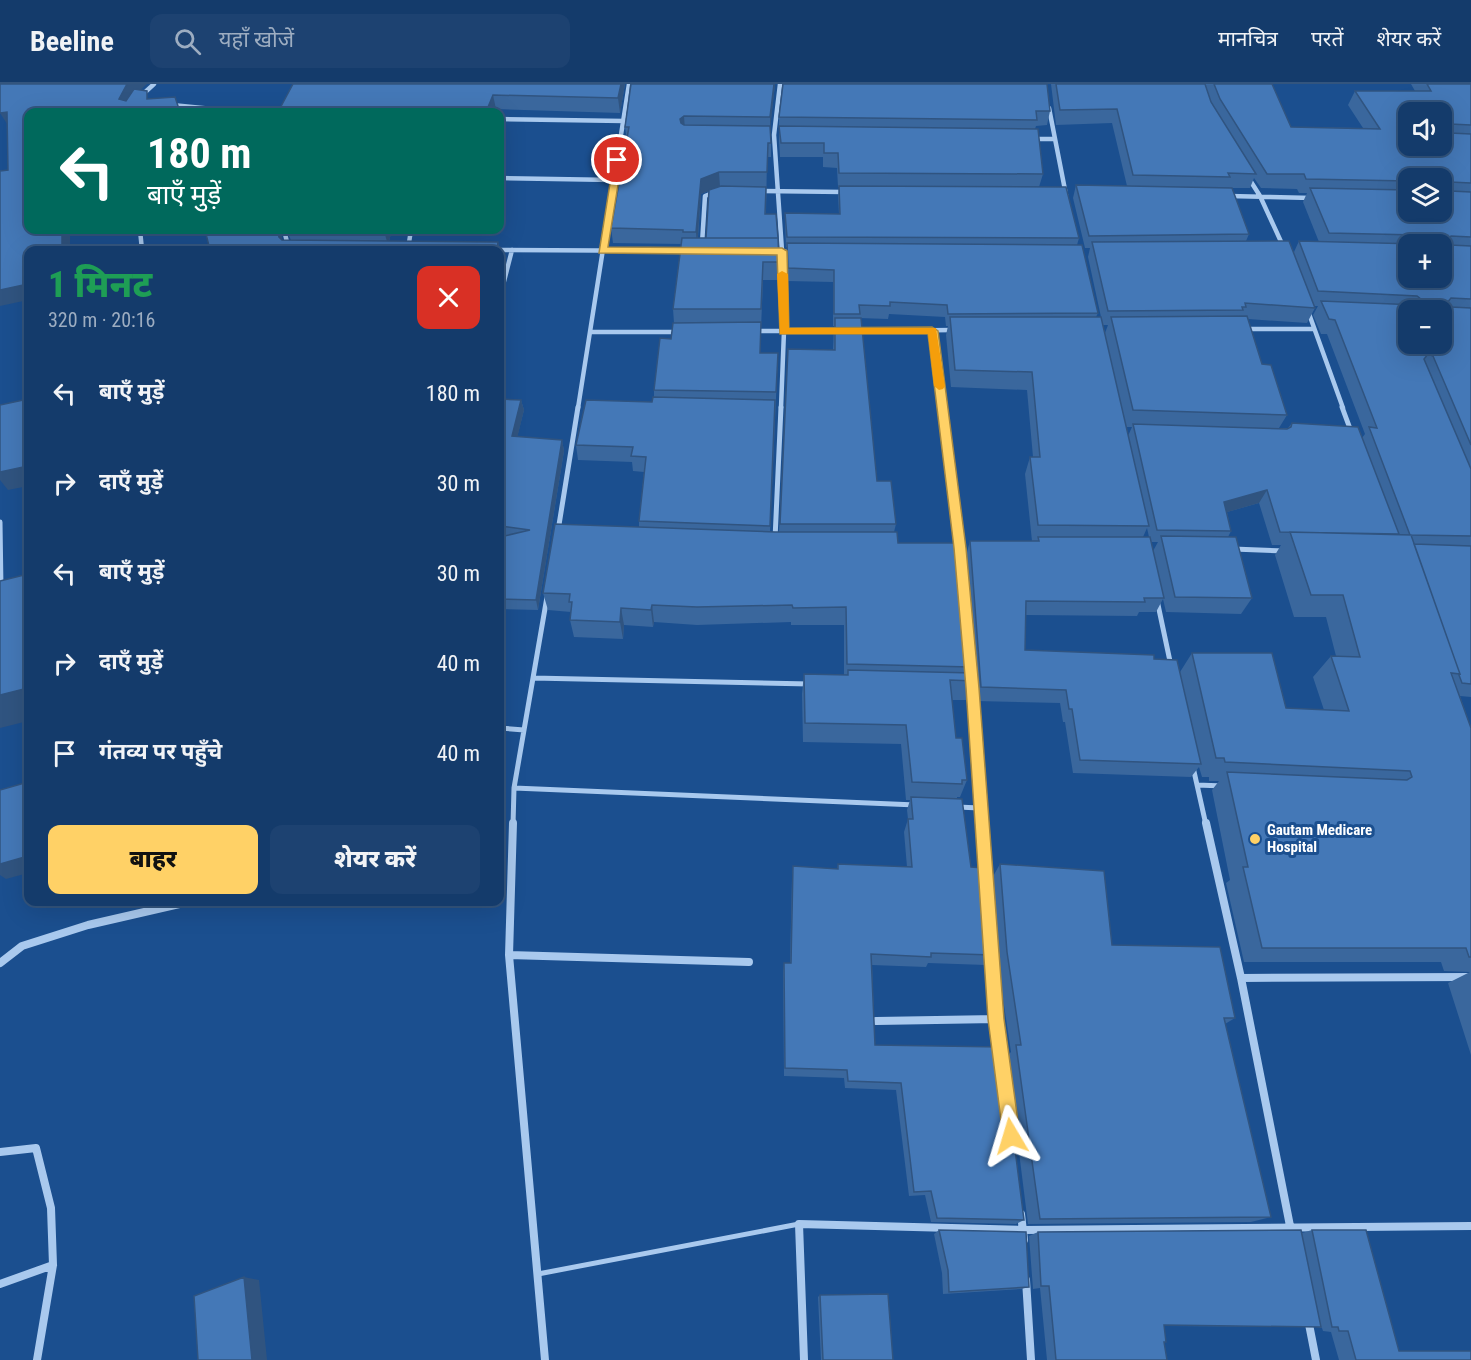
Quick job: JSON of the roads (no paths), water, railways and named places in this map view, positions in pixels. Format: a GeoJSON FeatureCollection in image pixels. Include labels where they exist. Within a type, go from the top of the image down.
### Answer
{"type":"FeatureCollection","features":[{"type":"Feature","properties":{"kind":"street"},"geometry":{"type":"LineString","coordinates":[[148,100],[139,98],[154,84]]}},
{"type":"Feature","properties":{"kind":"street"},"geometry":{"type":"LineString","coordinates":[[569,537],[557,537],[629,84]]}},
{"type":"Feature","properties":{"kind":"street"},"geometry":{"type":"LineString","coordinates":[[774,545],[784,331],[782,251],[774,135],[780,84]]}},
{"type":"Feature","properties":{"kind":"street"},"geometry":{"type":"LineString","coordinates":[[165,104],[204,108]]}},
{"type":"Feature","properties":{"kind":"street"},"geometry":{"type":"LineString","coordinates":[[1049,106],[1053,140],[1068,203]]}},
{"type":"Feature","properties":{"kind":"street"},"geometry":{"type":"LineString","coordinates":[[504,119],[624,121]]}},
{"type":"Feature","properties":{"kind":"street"},"geometry":{"type":"LineString","coordinates":[[763,135],[786,135]]}},
{"type":"Feature","properties":{"kind":"street"},"geometry":{"type":"LineString","coordinates":[[1030,139],[1053,140]]}},
{"type":"Feature","properties":{"kind":"street"},"geometry":{"type":"LineString","coordinates":[[1244,169],[1260,196],[1285,251],[1273,251]]}},
{"type":"Feature","properties":{"kind":"street"},"geometry":{"type":"LineString","coordinates":[[504,178],[614,180]]}},
{"type":"Feature","properties":{"kind":"street"},"geometry":{"type":"LineString","coordinates":[[701,251],[705,196],[720,191]]}},
{"type":"Feature","properties":{"kind":"street"},"geometry":{"type":"LineString","coordinates":[[754,191],[847,192]]}},
{"type":"Feature","properties":{"kind":"street"},"geometry":{"type":"LineString","coordinates":[[1054,193],[1077,193]]}},
{"type":"Feature","properties":{"kind":"street"},"geometry":{"type":"LineString","coordinates":[[1226,196],[1317,198]]}},
{"type":"Feature","properties":{"kind":"street"},"geometry":{"type":"LineString","coordinates":[[504,250],[690,251]]}},
{"type":"Feature","properties":{"kind":"street"},"geometry":{"type":"LineString","coordinates":[[504,281],[512,250]]}},
{"type":"Feature","properties":{"kind":"street"},"geometry":{"type":"LineString","coordinates":[[770,251],[806,252]]}},
{"type":"Feature","properties":{"kind":"street"},"geometry":{"type":"LineString","coordinates":[[1304,301],[1355,441]]}},
{"type":"Feature","properties":{"kind":"street"},"geometry":{"type":"LineString","coordinates":[[1307,310],[1319,311]]}},
{"type":"Feature","properties":{"kind":"street"},"geometry":{"type":"LineString","coordinates":[[1234,329],[1314,329]]}},
{"type":"Feature","properties":{"kind":"street"},"geometry":{"type":"LineString","coordinates":[[750,331],[968,330]]}},
{"type":"Feature","properties":{"kind":"street"},"geometry":{"type":"LineString","coordinates":[[932,331],[961,559]]}},
{"type":"Feature","properties":{"kind":"street"},"geometry":{"type":"LineString","coordinates":[[590,332],[681,332]]}},
{"type":"Feature","properties":{"kind":"street"},"geometry":{"type":"LineString","coordinates":[[578,406],[590,406]]}},
{"type":"Feature","properties":{"kind":"street"},"geometry":{"type":"LineString","coordinates":[[768,410],[780,410]]}},
{"type":"Feature","properties":{"kind":"street"},"geometry":{"type":"LineString","coordinates":[[0,522],[1,591]]}},
{"type":"Feature","properties":{"kind":"street"},"geometry":{"type":"LineString","coordinates":[[948,547],[971,548]]}},
{"type":"Feature","properties":{"kind":"street"},"geometry":{"type":"LineString","coordinates":[[1229,549],[1289,551]]}},
{"type":"Feature","properties":{"kind":"street"},"geometry":{"type":"LineString","coordinates":[[1,581],[10,580]]}},
{"type":"Feature","properties":{"kind":"street"},"geometry":{"type":"LineString","coordinates":[[545,1360],[509,955],[514,788],[549,584]]}},
{"type":"Feature","properties":{"kind":"street"},"geometry":{"type":"LineString","coordinates":[[1155,592],[1173,672]]}},
{"type":"Feature","properties":{"kind":"street"},"geometry":{"type":"LineString","coordinates":[[969,652],[985,879]]}},
{"type":"Feature","properties":{"kind":"street"},"geometry":{"type":"LineString","coordinates":[[533,678],[818,684]]}},
{"type":"Feature","properties":{"kind":"street"},"geometry":{"type":"LineString","coordinates":[[960,687],[972,688]]}},
{"type":"Feature","properties":{"kind":"street"},"geometry":{"type":"LineString","coordinates":[[504,728],[524,730]]}},
{"type":"Feature","properties":{"kind":"street"},"geometry":{"type":"LineString","coordinates":[[1192,762],[1241,978],[1295,1250]]}},
{"type":"Feature","properties":{"kind":"street"},"geometry":{"type":"LineString","coordinates":[[1197,784],[1233,786]]}},
{"type":"Feature","properties":{"kind":"street"},"geometry":{"type":"LineString","coordinates":[[514,788],[920,806]]}},
{"type":"Feature","properties":{"kind":"street"},"geometry":{"type":"LineString","coordinates":[[944,807],[980,808]]}},
{"type":"Feature","properties":{"kind":"street"},"geometry":{"type":"LineString","coordinates":[[0,963],[22,946],[88,925],[171,906]]}},
{"type":"Feature","properties":{"kind":"street"},"geometry":{"type":"LineString","coordinates":[[990,937],[1002,1066]]}},
{"type":"Feature","properties":{"kind":"street"},"geometry":{"type":"LineString","coordinates":[[509,955],[749,962]]}},
{"type":"Feature","properties":{"kind":"street"},"geometry":{"type":"LineString","coordinates":[[1241,978],[1471,977]]}},
{"type":"Feature","properties":{"kind":"street"},"geometry":{"type":"LineString","coordinates":[[876,1021],[996,1019]]}},
{"type":"Feature","properties":{"kind":"street"},"geometry":{"type":"LineString","coordinates":[[0,1152],[36,1148],[51,1208],[53,1265],[37,1360]]}},
{"type":"Feature","properties":{"kind":"street"},"geometry":{"type":"LineString","coordinates":[[1020,1206],[1025,1253]]}},
{"type":"Feature","properties":{"kind":"street"},"geometry":{"type":"LineString","coordinates":[[804,1360],[799,1224],[1023,1230],[1471,1226]]}},
{"type":"Feature","properties":{"kind":"street"},"geometry":{"type":"LineString","coordinates":[[0,1284],[53,1265]]}},
{"type":"Feature","properties":{"kind":"street"},"geometry":{"type":"LineString","coordinates":[[1025,1265],[1031,1360]]}},
{"type":"Feature","properties":{"kind":"street"},"geometry":{"type":"LineString","coordinates":[[1307,1316],[1316,1360]]}},
{"type":"Feature","properties":{"kind":"lane"},"geometry":{"type":"LineString","coordinates":[[538,1274],[799,1224]]}},
{"type":"Feature","properties":{"kind":"place","name":"Gautam Medicare Hospital"},"geometry":{"type":"Point","coordinates":[1255,839]}}]}
